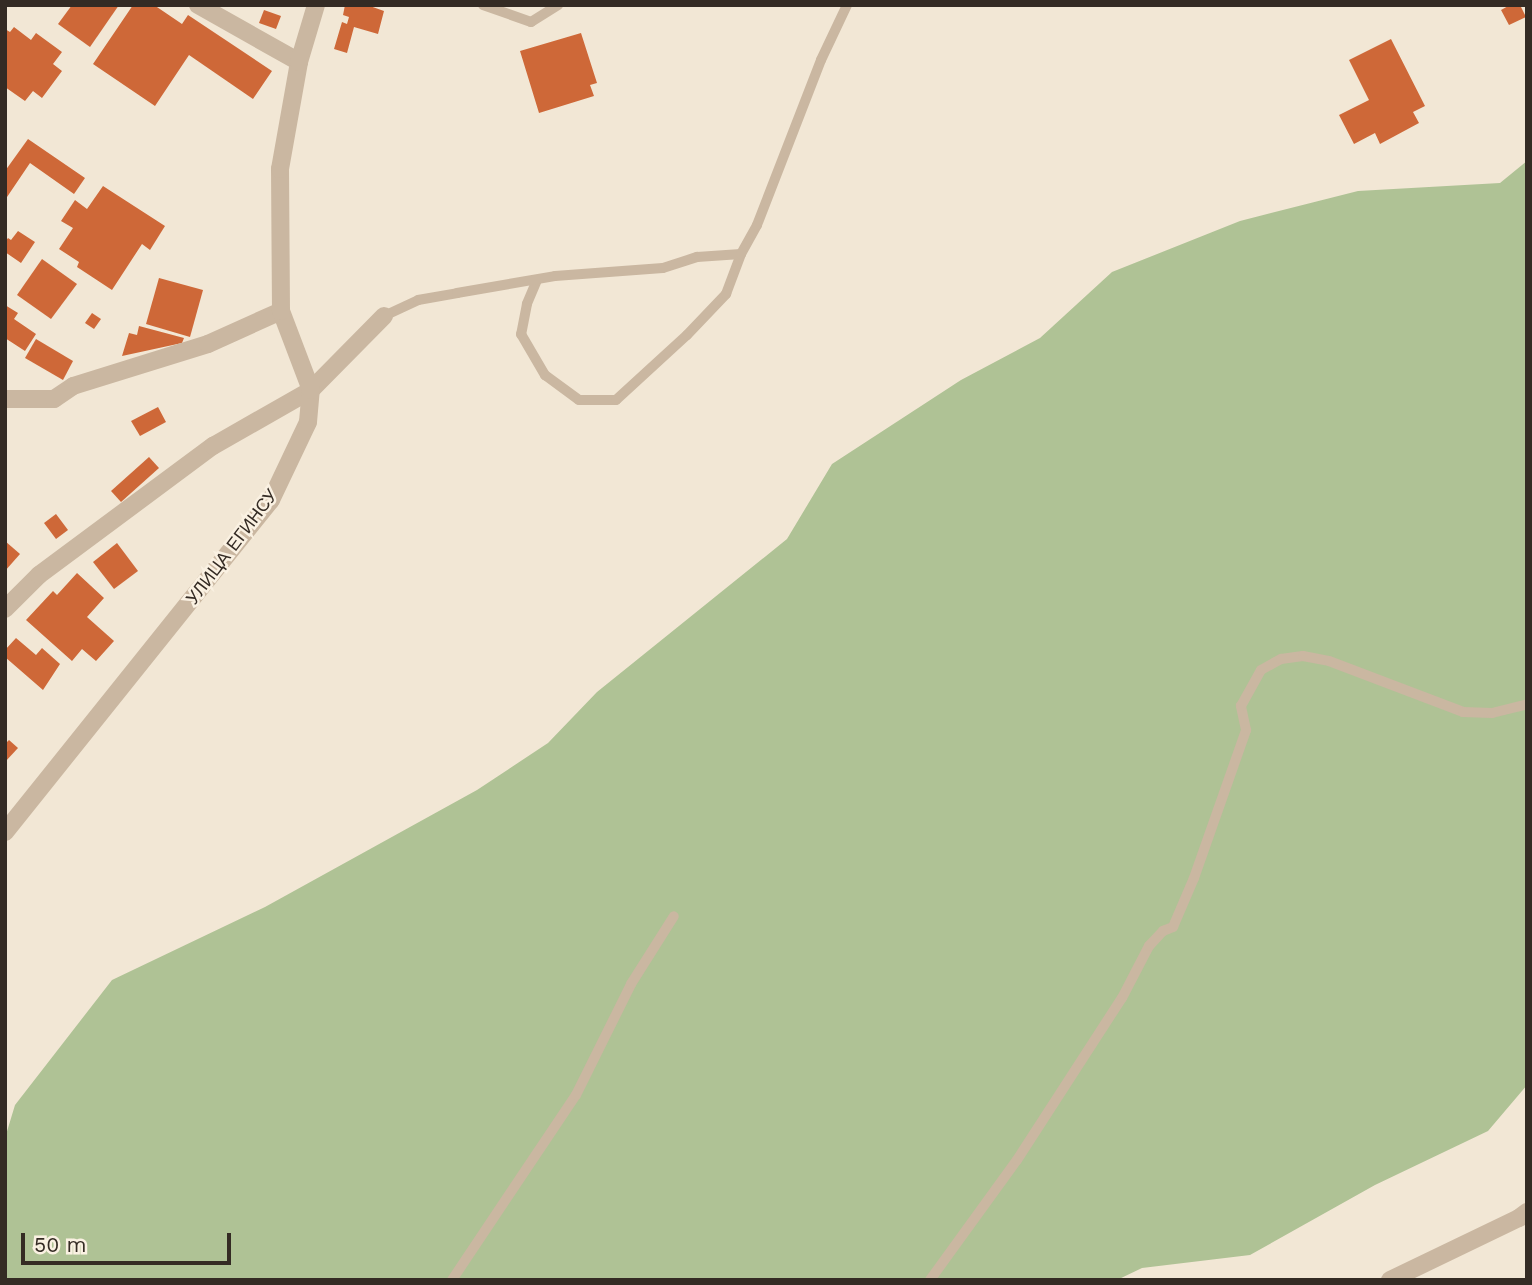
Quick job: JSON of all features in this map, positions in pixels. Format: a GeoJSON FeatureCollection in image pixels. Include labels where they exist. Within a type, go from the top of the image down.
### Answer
{"type":"FeatureCollection","features":[{"type":"Feature","properties":{"kind":"street"},"geometry":{"type":"LineString","coordinates":[[198,5],[299,62]]}},
{"type":"Feature","properties":{"kind":"street","name":"УЛИЦА ЕГИНСУ"},"geometry":{"type":"LineString","coordinates":[[5,832],[271,500],[308,422],[311,390],[281,311],[280,169],[299,62],[316,5]]}},
{"type":"Feature","properties":{"kind":"street"},"geometry":{"type":"LineString","coordinates":[[5,399],[54,399],[73,386],[208,344],[281,311]]}},
{"type":"Feature","properties":{"kind":"street"},"geometry":{"type":"LineString","coordinates":[[5,609],[38,575],[213,446],[311,390],[384,316]]}},
{"type":"Feature","properties":{"kind":"street"},"geometry":{"type":"LineString","coordinates":[[1390,1280],[1519,1219],[1527,1212]]}},
{"type":"Feature","properties":{"kind":"lane"},"geometry":{"type":"LineString","coordinates":[[483,5],[531,22],[558,5]]}},
{"type":"Feature","properties":{"kind":"lane"},"geometry":{"type":"LineString","coordinates":[[537,280],[527,304],[521,334],[545,375],[579,400],[617,400],[687,335],[726,294],[741,254],[757,225],[821,60],[847,5]]}},
{"type":"Feature","properties":{"kind":"lane"},"geometry":{"type":"LineString","coordinates":[[384,316],[418,300],[537,280],[663,268],[697,257],[741,254]]}},
{"type":"Feature","properties":{"kind":"lane"},"geometry":{"type":"LineString","coordinates":[[930,1280],[1017,1160],[1122,998],[1149,946],[1163,931],[1173,927],[1194,878],[1246,730],[1241,706],[1261,670],[1281,659],[1303,656],[1329,661],[1463,712],[1492,713],[1527,704]]}},
{"type":"Feature","properties":{"kind":"lane"},"geometry":{"type":"LineString","coordinates":[[452,1280],[576,1095],[631,984],[674,916]]}},
{"type":"Feature","properties":{"kind":"green space"},"geometry":{"type":"Polygon","coordinates":[[[1527,161],[1527,1085],[1488,1131],[1375,1185],[1250,1255],[1142,1268],[1117,1280],[5,1280],[5,1138],[15,1105],[112,980],[265,907],[477,790],[548,743],[597,692],[787,539],[832,464],[961,380],[1040,338],[1112,272],[1240,221],[1358,191],[1500,183],[1527,161]]]}},
{"type":"Feature","properties":{"kind":"building"},"geometry":{"type":"Polygon","coordinates":[[[72,5],[119,5],[90,47],[58,24],[72,5]]]}},
{"type":"Feature","properties":{"kind":"building"},"geometry":{"type":"Polygon","coordinates":[[[133,5],[154,5],[182,24],[188,15],[272,71],[253,99],[189,55],[155,106],[93,64],[133,5]]]}},
{"type":"Feature","properties":{"kind":"building"},"geometry":{"type":"Polygon","coordinates":[[[345,5],[367,5],[384,11],[378,34],[354,27],[347,53],[334,49],[342,22],[347,24],[349,17],[343,15],[345,5]]]}},
{"type":"Feature","properties":{"kind":"building"},"geometry":{"type":"Polygon","coordinates":[[[1510,5],[1520,5],[1526,17],[1509,25],[1501,10],[1510,5]]]}},
{"type":"Feature","properties":{"kind":"building"},"geometry":{"type":"Polygon","coordinates":[[[264,10],[281,16],[276,29],[259,23],[264,10]]]}},
{"type":"Feature","properties":{"kind":"building"},"geometry":{"type":"Polygon","coordinates":[[[14,27],[31,40],[36,33],[62,52],[53,64],[62,71],[42,98],[33,91],[25,101],[5,87],[5,29],[10,32],[14,27]]]}},
{"type":"Feature","properties":{"kind":"building"},"geometry":{"type":"Polygon","coordinates":[[[581,33],[597,83],[590,85],[594,96],[539,113],[520,51],[581,33]]]}},
{"type":"Feature","properties":{"kind":"building"},"geometry":{"type":"Polygon","coordinates":[[[1391,39],[1425,106],[1413,112],[1419,123],[1380,144],[1375,133],[1354,144],[1339,115],[1369,100],[1349,60],[1391,39]]]}},
{"type":"Feature","properties":{"kind":"building"},"geometry":{"type":"Polygon","coordinates":[[[28,139],[85,178],[74,194],[30,163],[5,200],[5,171],[28,139]]]}},
{"type":"Feature","properties":{"kind":"building"},"geometry":{"type":"Polygon","coordinates":[[[103,186],[165,226],[150,250],[142,244],[112,290],[77,267],[79,262],[59,249],[73,228],[61,221],[75,200],[87,209],[103,186]]]}},
{"type":"Feature","properties":{"kind":"building"},"geometry":{"type":"Polygon","coordinates":[[[18,231],[35,242],[21,263],[5,252],[5,242],[8,238],[11,240],[18,231]]]}},
{"type":"Feature","properties":{"kind":"building"},"geometry":{"type":"Polygon","coordinates":[[[42,259],[77,284],[51,319],[17,295],[42,259]]]}},
{"type":"Feature","properties":{"kind":"building"},"geometry":{"type":"Polygon","coordinates":[[[159,278],[203,290],[190,337],[146,324],[159,278]]]}},
{"type":"Feature","properties":{"kind":"building"},"geometry":{"type":"Polygon","coordinates":[[[5,305],[18,313],[14,319],[36,334],[25,351],[5,338],[5,305]]]}},
{"type":"Feature","properties":{"kind":"building"},"geometry":{"type":"Polygon","coordinates":[[[92,313],[101,319],[94,329],[85,323],[92,313]]]}},
{"type":"Feature","properties":{"kind":"building"},"geometry":{"type":"Polygon","coordinates":[[[139,326],[184,338],[182,343],[122,356],[129,333],[137,335],[139,326]]]}},
{"type":"Feature","properties":{"kind":"building"},"geometry":{"type":"Polygon","coordinates":[[[36,339],[73,361],[63,380],[25,358],[36,339]]]}},
{"type":"Feature","properties":{"kind":"building"},"geometry":{"type":"Polygon","coordinates":[[[158,407],[166,422],[140,436],[131,421],[158,407]]]}},
{"type":"Feature","properties":{"kind":"building"},"geometry":{"type":"Polygon","coordinates":[[[149,457],[159,468],[121,502],[111,491],[149,457]]]}},
{"type":"Feature","properties":{"kind":"building"},"geometry":{"type":"Polygon","coordinates":[[[56,514],[68,530],[56,539],[44,523],[56,514]]]}},
{"type":"Feature","properties":{"kind":"building"},"geometry":{"type":"Polygon","coordinates":[[[5,541],[20,554],[5,571],[5,541]]]}},
{"type":"Feature","properties":{"kind":"building"},"geometry":{"type":"Polygon","coordinates":[[[117,543],[138,571],[114,589],[93,562],[117,543]]]}},
{"type":"Feature","properties":{"kind":"building"},"geometry":{"type":"Polygon","coordinates":[[[77,573],[104,598],[87,617],[114,641],[96,661],[82,649],[72,661],[26,620],[53,591],[57,595],[77,573]]]}},
{"type":"Feature","properties":{"kind":"building"},"geometry":{"type":"Polygon","coordinates":[[[16,638],[36,655],[42,648],[60,664],[43,690],[5,657],[5,650],[16,638]]]}},
{"type":"Feature","properties":{"kind":"building"},"geometry":{"type":"Polygon","coordinates":[[[9,740],[18,748],[5,762],[5,744],[9,740]]]}}]}
